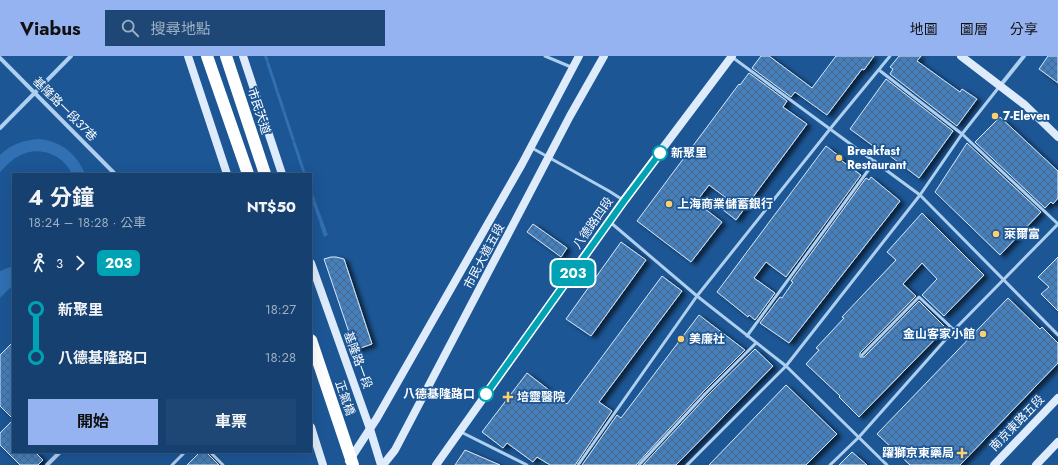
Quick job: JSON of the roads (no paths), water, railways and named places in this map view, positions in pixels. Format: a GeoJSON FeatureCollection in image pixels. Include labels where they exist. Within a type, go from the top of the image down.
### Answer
{"type":"FeatureCollection","features":[{"type":"Feature","properties":{"kind":"highway"},"geometry":{"type":"LineString","coordinates":[[207,56],[247,173]]}},
{"type":"Feature","properties":{"kind":"highway","name":"市民大道"},"geometry":{"type":"LineString","coordinates":[[226,56],[264,173]]}},
{"type":"Feature","properties":{"kind":"highway","name":"正氣橋"},"geometry":{"type":"LineString","coordinates":[[312,343],[353,465]]}},
{"type":"Feature","properties":{"kind":"street"},"geometry":{"type":"LineString","coordinates":[[0,128],[71,56]]}},
{"type":"Feature","properties":{"kind":"street"},"geometry":{"type":"LineString","coordinates":[[188,56],[227,173]]}},
{"type":"Feature","properties":{"kind":"street"},"geometry":{"type":"LineString","coordinates":[[244,56],[282,173]]}},
{"type":"Feature","properties":{"kind":"street","name":"市民大道五段"},"geometry":{"type":"LineString","coordinates":[[347,465],[370,429],[530,148],[579,56]]}},
{"type":"Feature","properties":{"kind":"street","name":"市民大道五段"},"geometry":{"type":"LineString","coordinates":[[382,465],[395,450],[548,158],[604,56]]}},
{"type":"Feature","properties":{"kind":"street"},"geometry":{"type":"LineString","coordinates":[[961,56],[1024,105],[1058,137]]}},
{"type":"Feature","properties":{"kind":"street"},"geometry":{"type":"LineString","coordinates":[[1000,86],[1024,56]]}},
{"type":"Feature","properties":{"kind":"street","name":"八德路四段"},"geometry":{"type":"LineString","coordinates":[[436,465],[624,201],[732,57]]}},
{"type":"Feature","properties":{"kind":"street","name":"基隆路一段37巷"},"geometry":{"type":"LineString","coordinates":[[0,58],[114,173]]}},
{"type":"Feature","properties":{"kind":"street","name":"基隆路一段"},"geometry":{"type":"LineString","coordinates":[[312,268],[382,465]]}},
{"type":"Feature","properties":{"kind":"street","name":"南京東路五段"},"geometry":{"type":"LineString","coordinates":[[994,465],[1058,398]]}},
{"type":"Feature","properties":{"kind":"street"},"geometry":{"type":"LineString","coordinates":[[312,430],[323,465]]}},
{"type":"Feature","properties":{"kind":"street"},"geometry":{"type":"LineString","coordinates":[[1036,465],[1058,442]]}},
{"type":"Feature","properties":{"kind":"street"},"geometry":{"type":"LineString","coordinates":[[47,465],[59,453]]}},
{"type":"Feature","properties":{"kind":"lane"},"geometry":{"type":"LineString","coordinates":[[545,56],[573,68]]}},
{"type":"Feature","properties":{"kind":"lane"},"geometry":{"type":"LineString","coordinates":[[578,465],[697,296],[890,56]]}},
{"type":"Feature","properties":{"kind":"lane"},"geometry":{"type":"LineString","coordinates":[[732,57],[920,195],[1058,335]]}},
{"type":"Feature","properties":{"kind":"lane"},"geometry":{"type":"LineString","coordinates":[[830,465],[859,438],[954,330],[1058,224],[962,134],[879,70]]}},
{"type":"Feature","properties":{"kind":"lane"},"geometry":{"type":"LineString","coordinates":[[687,465],[786,366],[920,195],[962,134],[1000,86]]}},
{"type":"Feature","properties":{"kind":"lane"},"geometry":{"type":"LineString","coordinates":[[530,148],[609,191],[624,201]]}},
{"type":"Feature","properties":{"kind":"lane"},"geometry":{"type":"LineString","coordinates":[[747,336],[875,162]]}},
{"type":"Feature","properties":{"kind":"lane"},"geometry":{"type":"LineString","coordinates":[[610,222],[697,296],[786,366],[887,465]]}},
{"type":"Feature","properties":{"kind":"lane"},"geometry":{"type":"LineString","coordinates":[[862,355],[919,297],[954,330]]}},
{"type":"Feature","properties":{"kind":"lane"},"geometry":{"type":"LineString","coordinates":[[639,465],[705,394],[756,343]]}},
{"type":"Feature","properties":{"kind":"lane"},"geometry":{"type":"LineString","coordinates":[[460,431],[527,465]]}},
{"type":"Feature","properties":{"kind":"lane"},"geometry":{"type":"LineString","coordinates":[[172,465],[184,453]]}},
{"type":"Feature","properties":{"kind":"lane"},"geometry":{"type":"LineString","coordinates":[[211,453],[223,465]]}},
{"type":"Feature","properties":{"kind":"place","name":"7-Eleven"},"geometry":{"type":"Point","coordinates":[995,116]}},
{"type":"Feature","properties":{"kind":"place","name":"新聚里"},"geometry":{"type":"Point","coordinates":[660,153]}},
{"type":"Feature","properties":{"kind":"place","name":"Breakfast Restaurant"},"geometry":{"type":"Point","coordinates":[839,158]}},
{"type":"Feature","properties":{"kind":"place","name":"上海商業儲蓄銀行"},"geometry":{"type":"Point","coordinates":[669,204]}},
{"type":"Feature","properties":{"kind":"place","name":"萊爾富"},"geometry":{"type":"Point","coordinates":[996,234]}},
{"type":"Feature","properties":{"kind":"place","name":"金山客家小館"},"geometry":{"type":"Point","coordinates":[983,334]}},
{"type":"Feature","properties":{"kind":"place","name":"美廉社"},"geometry":{"type":"Point","coordinates":[681,339]}},
{"type":"Feature","properties":{"kind":"place","name":"八德基隆路口"},"geometry":{"type":"Point","coordinates":[486,394]}},
{"type":"Feature","properties":{"kind":"place","name":"培靈醫院"},"geometry":{"type":"Point","coordinates":[508,397]}},
{"type":"Feature","properties":{"kind":"place","name":"躍獅京東藥局"},"geometry":{"type":"Point","coordinates":[962,453]}}]}
